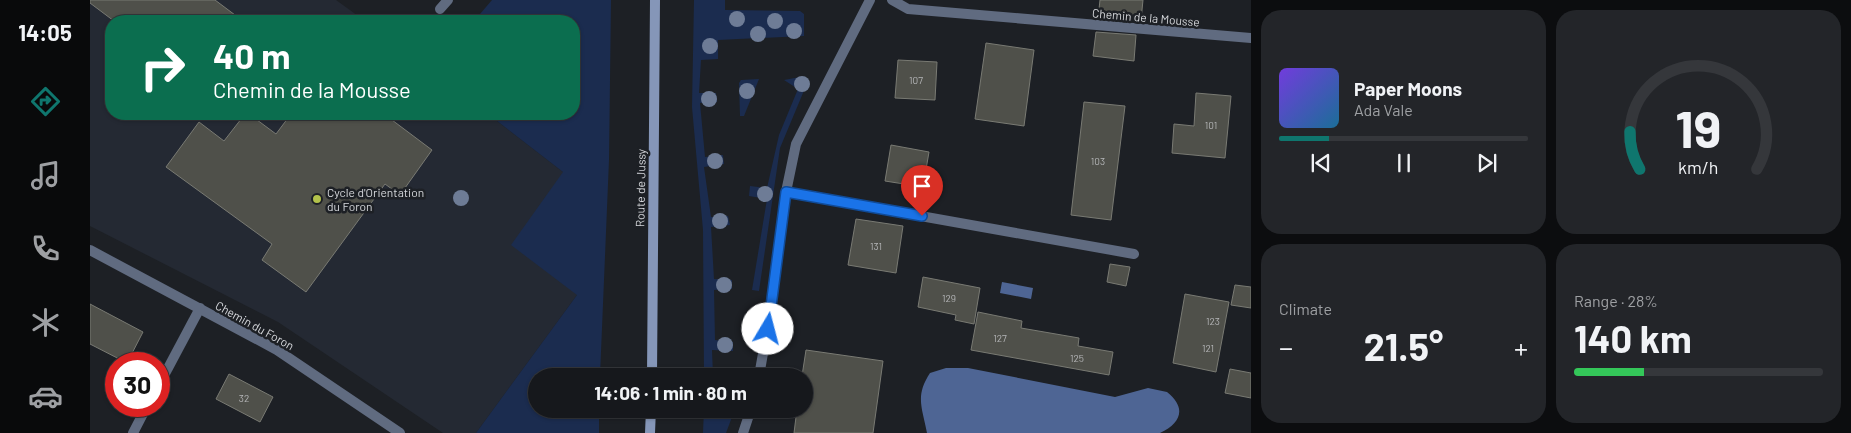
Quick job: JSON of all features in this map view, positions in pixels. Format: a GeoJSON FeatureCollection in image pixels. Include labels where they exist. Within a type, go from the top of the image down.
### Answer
{"type":"FeatureCollection","features":[{"type":"Feature","properties":{"kind":"main road","name":"Route de Jussy"},"geometry":{"type":"LineString","coordinates":[[652,368],[655,0]]}},
{"type":"Feature","properties":{"kind":"main road"},"geometry":{"type":"LineString","coordinates":[[650,418],[650,433]]}},
{"type":"Feature","properties":{"kind":"street"},"geometry":{"type":"LineString","coordinates":[[440,9],[448,0]]}},
{"type":"Feature","properties":{"kind":"street"},"geometry":{"type":"LineString","coordinates":[[760,368],[769,322],[786,192],[796,144],[870,0]]}},
{"type":"Feature","properties":{"kind":"street","name":"Chemin de la Mousse"},"geometry":{"type":"LineString","coordinates":[[892,0],[908,10],[1251,38]]}},
{"type":"Feature","properties":{"kind":"street"},"geometry":{"type":"LineString","coordinates":[[786,192],[1134,254]]}},
{"type":"Feature","properties":{"kind":"street","name":"Chemin du Foron"},"geometry":{"type":"LineString","coordinates":[[90,250],[277,350],[400,433]]}},
{"type":"Feature","properties":{"kind":"street"},"geometry":{"type":"LineString","coordinates":[[170,364],[200,308]]}},
{"type":"Feature","properties":{"kind":"street"},"geometry":{"type":"LineString","coordinates":[[133,433],[142,417]]}},
{"type":"Feature","properties":{"kind":"street"},"geometry":{"type":"LineString","coordinates":[[743,433],[748,418]]}},
{"type":"Feature","properties":{"kind":"shaded area","name":"Cycle d'Orientation du Foron"},"geometry":{"type":"Polygon","coordinates":[[[90,0],[336,0],[357,15],[105,15],[105,120],[496,120],[563,172],[577,295],[476,433],[443,433],[278,322],[90,226],[90,0]]]}},
{"type":"Feature","properties":{"kind":"shaded area"},"geometry":{"type":"Polygon","coordinates":[[[492,0],[611,0],[609,160],[600,368],[528,368],[528,418],[599,418],[599,433],[476,433],[577,295],[511,245],[563,172],[496,120],[580,120],[580,15],[479,15],[492,0]]]}},
{"type":"Feature","properties":{"kind":"shaded area"},"geometry":{"type":"Polygon","coordinates":[[[694,0],[725,0],[725,10],[800,11],[804,14],[804,36],[718,40],[718,59],[701,60],[699,93],[716,93],[717,102],[700,103],[705,157],[723,155],[724,164],[704,167],[711,217],[728,216],[730,225],[711,227],[714,279],[732,280],[732,289],[714,290],[715,340],[733,342],[733,351],[712,350],[713,368],[704,368],[703,230],[692,107],[694,0]]]}},
{"type":"Feature","properties":{"kind":"shaded area"},"geometry":{"type":"Polygon","coordinates":[[[800,77],[808,81],[780,148],[759,291],[752,290],[767,199],[749,196],[750,186],[767,188],[779,135],[798,89],[784,80],[800,77]]]}},
{"type":"Feature","properties":{"kind":"shaded area"},"geometry":{"type":"Polygon","coordinates":[[[759,79],[744,116],[740,116],[739,83],[741,80],[759,79]]]}},
{"type":"Feature","properties":{"kind":"shaded area"},"geometry":{"type":"Polygon","coordinates":[[[1002,282],[1033,288],[1031,299],[1000,293],[1002,282]]]}},
{"type":"Feature","properties":{"kind":"shaded area"},"geometry":{"type":"Polygon","coordinates":[[[946,368],[968,368],[1115,397],[1148,388],[1167,392],[1177,404],[1179,415],[1173,425],[1160,433],[927,433],[921,402],[922,388],[930,373],[946,368]]]}},
{"type":"Feature","properties":{"kind":"shaded area"},"geometry":{"type":"Polygon","coordinates":[[[704,418],[732,418],[726,433],[703,433],[704,418]]]}},
{"type":"Feature","properties":{"kind":"building"},"geometry":{"type":"Polygon","coordinates":[[[90,0],[215,0],[235,15],[106,15],[90,3],[90,0]]]}},
{"type":"Feature","properties":{"kind":"building"},"geometry":{"type":"Polygon","coordinates":[[[1100,0],[1143,0],[1141,20],[1098,18],[1100,0]]]}},
{"type":"Feature","properties":{"kind":"building"},"geometry":{"type":"Polygon","coordinates":[[[1096,32],[1136,35],[1134,61],[1093,56],[1096,32]]]}},
{"type":"Feature","properties":{"kind":"building"},"geometry":{"type":"Polygon","coordinates":[[[986,43],[1034,50],[1024,126],[975,119],[986,43]]]}},
{"type":"Feature","properties":{"kind":"building"},"geometry":{"type":"Polygon","coordinates":[[[898,60],[937,62],[935,100],[895,98],[898,60]]]}},
{"type":"Feature","properties":{"kind":"building"},"geometry":{"type":"Polygon","coordinates":[[[1196,93],[1231,96],[1225,158],[1172,153],[1174,124],[1194,126],[1196,93]]]}},
{"type":"Feature","properties":{"kind":"building"},"geometry":{"type":"Polygon","coordinates":[[[1084,102],[1125,106],[1111,220],[1071,215],[1084,102]]]}},
{"type":"Feature","properties":{"kind":"building"},"geometry":{"type":"Polygon","coordinates":[[[240,120],[257,120],[276,134],[286,120],[392,120],[432,150],[400,195],[385,184],[306,292],[262,260],[272,244],[166,167],[199,122],[224,141],[240,120]]]}},
{"type":"Feature","properties":{"kind":"building"},"geometry":{"type":"Polygon","coordinates":[[[891,145],[929,152],[923,187],[885,181],[891,145]]]}},
{"type":"Feature","properties":{"kind":"building"},"geometry":{"type":"Polygon","coordinates":[[[856,219],[903,226],[896,273],[848,265],[856,219]]]}},
{"type":"Feature","properties":{"kind":"building"},"geometry":{"type":"Polygon","coordinates":[[[1110,264],[1130,267],[1126,286],[1107,282],[1110,264]]]}},
{"type":"Feature","properties":{"kind":"building"},"geometry":{"type":"Polygon","coordinates":[[[923,277],[980,288],[974,324],[955,320],[956,315],[918,307],[923,277]]]}},
{"type":"Feature","properties":{"kind":"building"},"geometry":{"type":"Polygon","coordinates":[[[1235,285],[1251,287],[1251,308],[1231,305],[1235,285]]]}},
{"type":"Feature","properties":{"kind":"building"},"geometry":{"type":"Polygon","coordinates":[[[1185,294],[1229,302],[1216,372],[1173,363],[1185,294]]]}},
{"type":"Feature","properties":{"kind":"building"},"geometry":{"type":"Polygon","coordinates":[[[90,304],[143,332],[133,352],[106,352],[90,344],[90,304]]]}},
{"type":"Feature","properties":{"kind":"building"},"geometry":{"type":"Polygon","coordinates":[[[978,312],[1022,321],[1021,328],[1079,338],[1078,346],[1113,352],[1109,375],[971,350],[978,312]]]}},
{"type":"Feature","properties":{"kind":"building"},"geometry":{"type":"Polygon","coordinates":[[[806,350],[883,361],[873,433],[794,433],[796,418],[813,418],[813,368],[803,368],[806,350]]]}},
{"type":"Feature","properties":{"kind":"building"},"geometry":{"type":"Polygon","coordinates":[[[1230,369],[1251,373],[1251,398],[1225,393],[1230,369]]]}},
{"type":"Feature","properties":{"kind":"building"},"geometry":{"type":"Polygon","coordinates":[[[229,374],[273,397],[260,422],[216,399],[229,374]]]}},
{"type":"Feature","properties":{"kind":"place","name":"Cycle d'Orientation du Foron"},"geometry":{"type":"Point","coordinates":[317,199]}},
{"type":"Feature","properties":{"kind":"route"},"geometry":{"type":"LineString","coordinates":[[768,329],[786,192],[922,216]]}}]}
